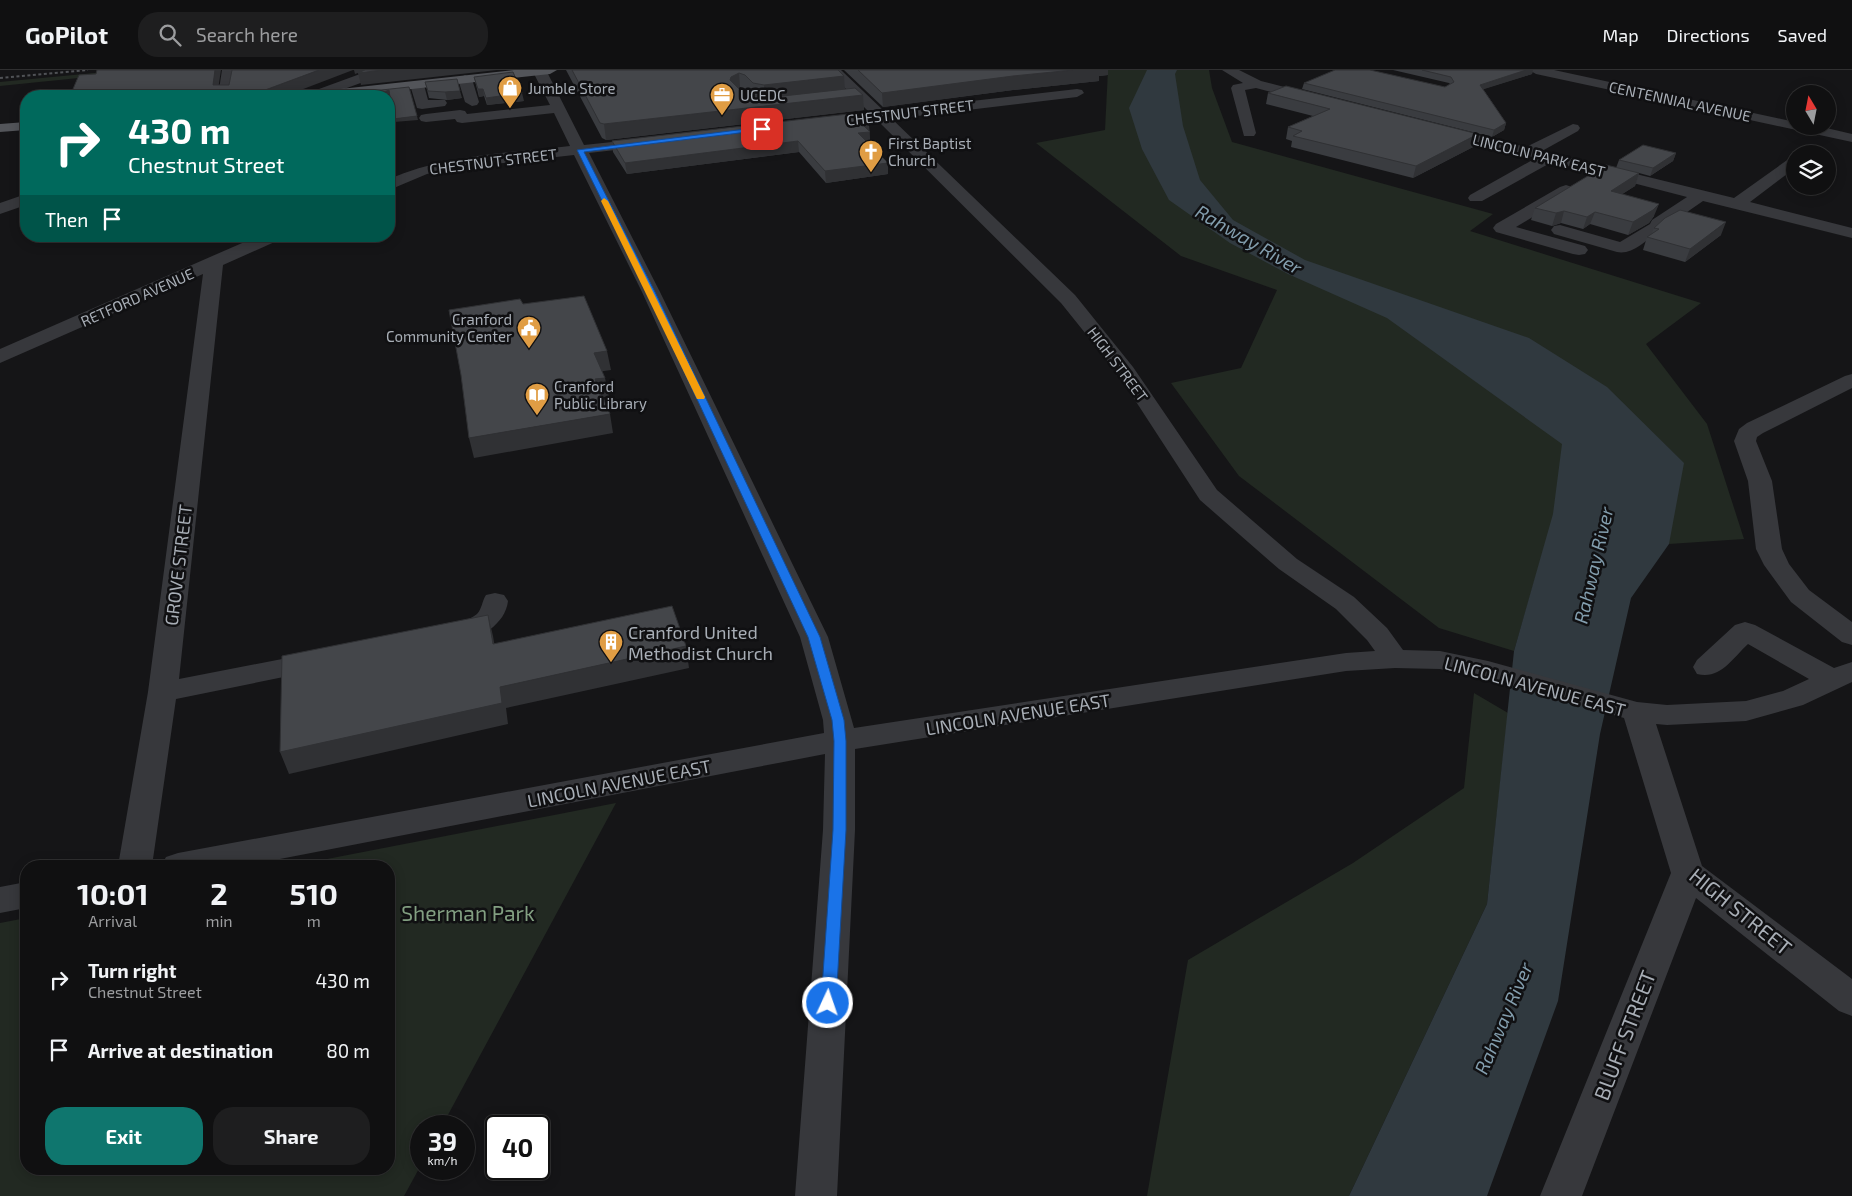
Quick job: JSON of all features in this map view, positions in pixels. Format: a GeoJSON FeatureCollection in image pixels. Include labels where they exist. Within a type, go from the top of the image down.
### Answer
{"type":"FeatureCollection","features":[{"type":"Feature","properties":{"kind":"main road"},"geometry":{"type":"LineString","coordinates":[[384,90],[543,70]]}},
{"type":"Feature","properties":{"kind":"main road"},"geometry":{"type":"LineString","coordinates":[[0,128],[20,126]]}},
{"type":"Feature","properties":{"kind":"street"},"geometry":{"type":"LineString","coordinates":[[226,90],[229,70]]}},
{"type":"Feature","properties":{"kind":"street"},"geometry":{"type":"LineString","coordinates":[[329,90],[383,70]]}},
{"type":"Feature","properties":{"kind":"street"},"geometry":{"type":"LineString","coordinates":[[543,70],[559,108],[651,292],[814,637],[838,720],[840,741],[839,830],[816,1196]]}},
{"type":"Feature","properties":{"kind":"street","name":"HIGH STREET"},"geometry":{"type":"LineString","coordinates":[[834,70],[850,96],[881,115],[1068,299],[1126,371],[1208,495],[1288,564],[1345,603],[1377,634],[1395,659]]}},
{"type":"Feature","properties":{"kind":"street"},"geometry":{"type":"LineString","coordinates":[[1229,70],[1256,84],[1331,103]]}},
{"type":"Feature","properties":{"kind":"street","name":"CENTENNIAL AVENUE"},"geometry":{"type":"LineString","coordinates":[[1536,70],[1786,124]]}},
{"type":"Feature","properties":{"kind":"street"},"geometry":{"type":"LineString","coordinates":[[1582,80],[1603,70]]}},
{"type":"Feature","properties":{"kind":"street"},"geometry":{"type":"LineString","coordinates":[[465,79],[472,102]]}},
{"type":"Feature","properties":{"kind":"street"},"geometry":{"type":"LineString","coordinates":[[1249,133],[1238,88],[1256,84]]}},
{"type":"Feature","properties":{"kind":"street"},"geometry":{"type":"LineString","coordinates":[[417,85],[422,105],[440,103]]}},
{"type":"Feature","properties":{"kind":"street","name":"CHESTNUT STREET"},"geometry":{"type":"LineString","coordinates":[[852,118],[1077,93]]}},
{"type":"Feature","properties":{"kind":"street"},"geometry":{"type":"LineString","coordinates":[[426,118],[460,114],[462,119],[559,108]]}},
{"type":"Feature","properties":{"kind":"street","name":"LINCOLN PARK EAST"},"geometry":{"type":"LineString","coordinates":[[1425,126],[1852,233]]}},
{"type":"Feature","properties":{"kind":"street"},"geometry":{"type":"LineString","coordinates":[[1528,152],[1573,128]]}},
{"type":"Feature","properties":{"kind":"street"},"geometry":{"type":"LineString","coordinates":[[1818,144],[1831,135]]}},
{"type":"Feature","properties":{"kind":"street","name":"CENTENNIAL AVENUE"},"geometry":{"type":"LineString","coordinates":[[1836,135],[1852,138]]}},
{"type":"Feature","properties":{"kind":"street","name":"CHESTNUT STREET"},"geometry":{"type":"LineString","coordinates":[[395,182],[421,171],[449,164],[664,140]]}},
{"type":"Feature","properties":{"kind":"street"},"geometry":{"type":"LineString","coordinates":[[1476,198],[1550,157]]}},
{"type":"Feature","properties":{"kind":"street"},"geometry":{"type":"LineString","coordinates":[[1737,204],[1786,169]]}},
{"type":"Feature","properties":{"kind":"street"},"geometry":{"type":"LineString","coordinates":[[1579,250],[1502,228],[1600,170]]}},
{"type":"Feature","properties":{"kind":"street"},"geometry":{"type":"LineString","coordinates":[[1518,218],[1623,248],[1700,195]]}},
{"type":"Feature","properties":{"kind":"street"},"geometry":{"type":"LineString","coordinates":[[0,209],[20,201]]}},
{"type":"Feature","properties":{"kind":"street","name":"RETFORD AVENUE"},"geometry":{"type":"LineString","coordinates":[[0,357],[259,242]]}},
{"type":"Feature","properties":{"kind":"street","name":"GROVE STREET"},"geometry":{"type":"LineString","coordinates":[[136,860],[163,692],[214,262]]}},
{"type":"Feature","properties":{"kind":"street"},"geometry":{"type":"LineString","coordinates":[[1852,380],[1755,428],[1747,434],[1745,441],[1760,481],[1769,549],[1776,565],[1800,596],[1852,636]]}},
{"type":"Feature","properties":{"kind":"street"},"geometry":{"type":"LineString","coordinates":[[434,637],[477,626],[493,613],[495,600]]}},
{"type":"Feature","properties":{"kind":"street"},"geometry":{"type":"LineString","coordinates":[[1707,667],[1746,631],[1842,675]]}},
{"type":"Feature","properties":{"kind":"street"},"geometry":{"type":"LineString","coordinates":[[163,692],[346,655]]}},
{"type":"Feature","properties":{"kind":"street","name":"LINCOLN AVENUE EAST"},"geometry":{"type":"LineString","coordinates":[[210,860],[840,741],[1346,662],[1395,659],[1440,660],[1488,670],[1629,710],[1667,715],[1746,711],[1793,698],[1842,675]]}},
{"type":"Feature","properties":{"kind":"street","name":"HIGH STREET"},"geometry":{"type":"LineString","coordinates":[[1629,710],[1688,873],[1852,1000]]}},
{"type":"Feature","properties":{"kind":"street","name":"BLUFF STREET"},"geometry":{"type":"LineString","coordinates":[[1561,1196],[1688,873]]}},
{"type":"Feature","properties":{"kind":"street"},"geometry":{"type":"LineString","coordinates":[[0,900],[20,896]]}},
{"type":"Feature","properties":{"kind":"green space"},"geometry":{"type":"Polygon","coordinates":[[[126,70],[108,75],[0,86],[0,82],[126,70]]]}},
{"type":"Feature","properties":{"kind":"green space"},"geometry":{"type":"Polygon","coordinates":[[[1108,70],[1209,70],[1212,88],[1232,142],[1493,214],[1470,231],[1701,303],[1646,344],[1707,424],[1744,539],[1669,544],[1554,514],[1514,651],[1439,628],[1239,476],[1171,383],[1241,368],[1277,290],[1181,256],[1036,143],[1105,130],[1108,70]]]}},
{"type":"Feature","properties":{"kind":"green space"},"geometry":{"type":"Polygon","coordinates":[[[1474,693],[1508,713],[1487,904],[1349,1196],[1147,1196],[1188,960],[1353,863],[1464,788],[1474,693]]]}},
{"type":"Feature","properties":{"kind":"green space","name":"Sherman Park"},"geometry":{"type":"Polygon","coordinates":[[[616,803],[448,1115],[410,1115],[410,1180],[413,1180],[404,1196],[0,1196],[0,923],[20,919],[20,1175],[395,1175],[395,860],[322,860],[616,803]]]}},
{"type":"Feature","properties":{"kind":"water","name":"Rahway River"},"geometry":{"type":"Polygon","coordinates":[[[1147,70],[1177,70],[1175,74],[1183,126],[1200,180],[1233,220],[1305,260],[1529,338],[1607,387],[1684,463],[1669,544],[1631,598],[1600,734],[1558,1001],[1487,1196],[1349,1196],[1487,904],[1514,651],[1553,514],[1562,444],[1387,318],[1288,274],[1230,243],[1169,200],[1142,149],[1129,108],[1147,70]]]}},
{"type":"Feature","properties":{"kind":"building"},"geometry":{"type":"Polygon","coordinates":[[[97,70],[215,70],[213,85],[229,85],[232,70],[319,70],[265,90],[73,90],[79,75],[96,74],[97,70]]]}},
{"type":"Feature","properties":{"kind":"building"},"geometry":{"type":"Polygon","coordinates":[[[365,70],[383,70],[358,73],[365,70]]]}},
{"type":"Feature","properties":{"kind":"building"},"geometry":{"type":"Polygon","coordinates":[[[572,70],[838,70],[844,76],[764,85],[753,83],[745,75],[739,73],[731,77],[730,80],[743,93],[755,96],[783,96],[855,88],[863,95],[604,124],[600,123],[572,70]]]}},
{"type":"Feature","properties":{"kind":"building"},"geometry":{"type":"Polygon","coordinates":[[[858,70],[1073,70],[882,93],[858,70]]]}},
{"type":"Feature","properties":{"kind":"building"},"geometry":{"type":"Polygon","coordinates":[[[1335,70],[1370,70],[1445,87],[1454,82],[1451,77],[1422,70],[1526,70],[1480,85],[1506,123],[1494,130],[1304,83],[1335,70]]]}},
{"type":"Feature","properties":{"kind":"building"},"geometry":{"type":"Polygon","coordinates":[[[513,72],[522,93],[486,98],[483,89],[478,89],[474,77],[513,72]]]}},
{"type":"Feature","properties":{"kind":"building"},"geometry":{"type":"Polygon","coordinates":[[[457,79],[460,91],[428,91],[425,82],[457,79]]]}},
{"type":"Feature","properties":{"kind":"building"},"geometry":{"type":"Polygon","coordinates":[[[1286,86],[1478,134],[1416,166],[1293,136],[1302,131],[1288,127],[1330,109],[1268,93],[1286,86]]]}},
{"type":"Feature","properties":{"kind":"building"},"geometry":{"type":"Polygon","coordinates":[[[409,87],[417,116],[395,119],[395,90],[381,90],[409,87]]]}},
{"type":"Feature","properties":{"kind":"building"},"geometry":{"type":"Polygon","coordinates":[[[857,113],[869,125],[863,125],[870,132],[858,133],[888,163],[825,171],[798,141],[625,163],[612,141],[857,113]]]}},
{"type":"Feature","properties":{"kind":"building"},"geometry":{"type":"Polygon","coordinates":[[[1643,145],[1676,153],[1653,168],[1619,160],[1643,145]]]}},
{"type":"Feature","properties":{"kind":"building"},"geometry":{"type":"Polygon","coordinates":[[[1606,165],[1639,173],[1611,191],[1659,204],[1653,210],[1633,222],[1595,212],[1587,217],[1564,211],[1556,213],[1535,208],[1606,165]]]}},
{"type":"Feature","properties":{"kind":"building"},"geometry":{"type":"Polygon","coordinates":[[[1680,210],[1726,222],[1690,249],[1647,237],[1659,229],[1654,228],[1665,218],[1680,210]]]}},
{"type":"Feature","properties":{"kind":"building"},"geometry":{"type":"Polygon","coordinates":[[[584,296],[607,351],[594,353],[605,378],[595,379],[610,414],[469,438],[461,375],[449,310],[520,299],[523,304],[584,296]]]}},
{"type":"Feature","properties":{"kind":"building"},"geometry":{"type":"Polygon","coordinates":[[[672,606],[686,646],[500,687],[502,703],[280,752],[282,656],[488,615],[493,644],[672,606]]]}},
{"type":"Feature","properties":{"kind":"railway"},"geometry":{"type":"LineString","coordinates":[[0,78],[88,70]]}},
{"type":"Feature","properties":{"kind":"slow traffic"},"geometry":{"type":"LineString","coordinates":[[604,201],[651,292],[700,397]]}},
{"type":"Feature","properties":{"kind":"place","name":"Jumble Store"},"geometry":{"type":"Point","coordinates":[510,109]}},
{"type":"Feature","properties":{"kind":"place","name":"UCEDC"},"geometry":{"type":"Point","coordinates":[722,116]}},
{"type":"Feature","properties":{"kind":"place","name":"First Baptist Church"},"geometry":{"type":"Point","coordinates":[871,173]}},
{"type":"Feature","properties":{"kind":"place","name":"Cranford Community Center"},"geometry":{"type":"Point","coordinates":[529,349]}},
{"type":"Feature","properties":{"kind":"place","name":"Cranford Public Library"},"geometry":{"type":"Point","coordinates":[537,416]}},
{"type":"Feature","properties":{"kind":"place","name":"Cranford United Methodist Church"},"geometry":{"type":"Point","coordinates":[611,663]}},
{"type":"Feature","properties":{"kind":"route"},"geometry":{"type":"LineString","coordinates":[[762,129],[580,150],[630,254],[651,292],[814,637],[827,676],[838,720],[840,741],[839,830],[828,1003]]}}]}
